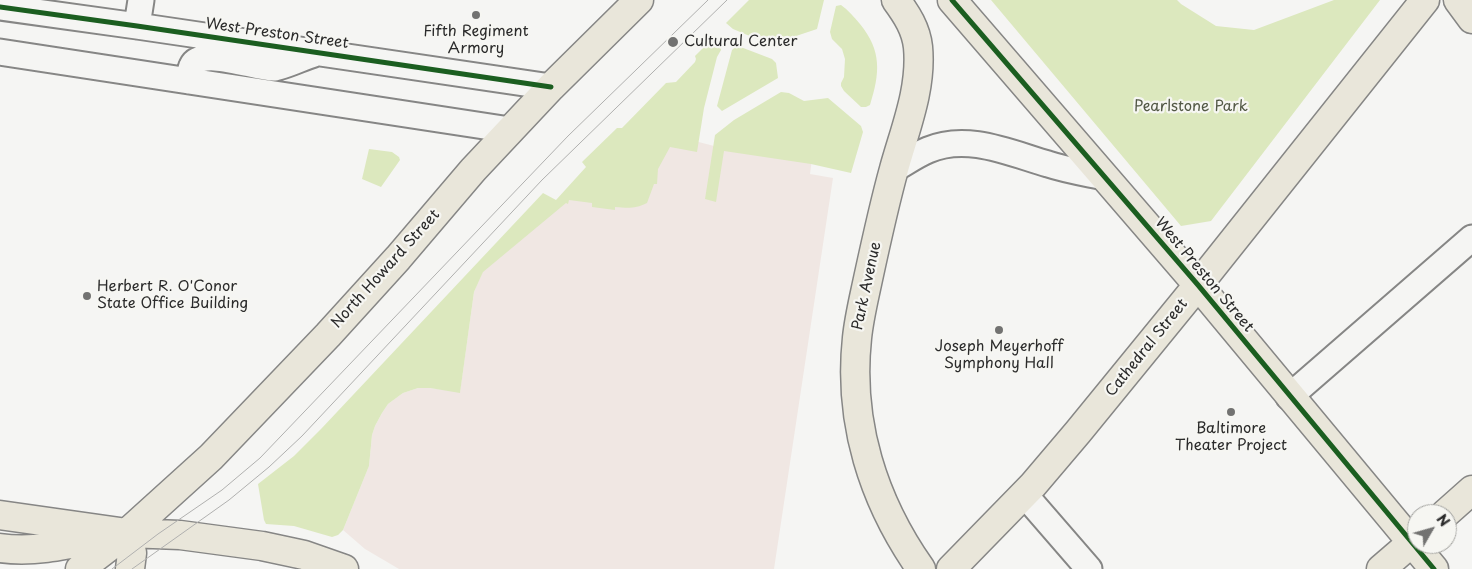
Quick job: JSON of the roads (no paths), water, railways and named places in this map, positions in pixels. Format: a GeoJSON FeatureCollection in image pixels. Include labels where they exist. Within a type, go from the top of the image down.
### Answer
{"type":"FeatureCollection","features":[{"type":"Feature","properties":{"kind":"main road","name":"North Howard Street"},"geometry":{"type":"LineString","coordinates":[[80,569],[127,533],[211,457],[328,335],[510,130],[639,0]]}},
{"type":"Feature","properties":{"kind":"main road","name":"Park Avenue"},"geometry":{"type":"LineString","coordinates":[[896,0],[915,32],[919,63],[918,82],[872,260],[857,338],[855,390],[858,418],[867,463],[881,502],[897,533],[921,569]]}},
{"type":"Feature","properties":{"kind":"main road","name":"West Preston Street"},"geometry":{"type":"LineString","coordinates":[[952,0],[1198,285],[1289,397],[1407,532]]}},
{"type":"Feature","properties":{"kind":"main road","name":"Cathedral Street"},"geometry":{"type":"LineString","coordinates":[[951,569],[1024,494],[1078,432],[1425,0]]}},
{"type":"Feature","properties":{"kind":"main road"},"geometry":{"type":"LineString","coordinates":[[1458,0],[1472,19]]}},
{"type":"Feature","properties":{"kind":"main road"},"geometry":{"type":"LineString","coordinates":[[1456,504],[1472,490]]}},
{"type":"Feature","properties":{"kind":"main road"},"geometry":{"type":"LineString","coordinates":[[0,515],[127,533],[180,535],[262,546],[304,555],[343,569]]}},
{"type":"Feature","properties":{"kind":"main road"},"geometry":{"type":"LineString","coordinates":[[0,548],[51,548],[127,533]]}},
{"type":"Feature","properties":{"kind":"main road"},"geometry":{"type":"LineString","coordinates":[[127,533],[132,553],[130,569]]}},
{"type":"Feature","properties":{"kind":"main road"},"geometry":{"type":"LineString","coordinates":[[1381,569],[1407,546]]}},
{"type":"Feature","properties":{"kind":"main road","name":"West Preston Street"},"geometry":{"type":"LineString","coordinates":[[1424,554],[1434,569]]}},
{"type":"Feature","properties":{"kind":"street"},"geometry":{"type":"LineString","coordinates":[[137,26],[141,0]]}},
{"type":"Feature","properties":{"kind":"street","name":"West Preston Street"},"geometry":{"type":"LineString","coordinates":[[0,8],[137,26],[551,87]]}},
{"type":"Feature","properties":{"kind":"street"},"geometry":{"type":"LineString","coordinates":[[0,52],[510,130]]}},
{"type":"Feature","properties":{"kind":"street"},"geometry":{"type":"LineString","coordinates":[[189,81],[192,66],[196,61],[209,58],[234,60],[274,68],[318,52]]}},
{"type":"Feature","properties":{"kind":"street"},"geometry":{"type":"LineString","coordinates":[[894,169],[928,150],[959,144],[984,145],[1048,164],[1104,177]]}},
{"type":"Feature","properties":{"kind":"street"},"geometry":{"type":"LineString","coordinates":[[1289,397],[1472,238]]}},
{"type":"Feature","properties":{"kind":"street"},"geometry":{"type":"LineString","coordinates":[[1024,494],[1089,569]]}},
{"type":"Feature","properties":{"kind":"tram line"},"geometry":{"type":"LineString","coordinates":[[112,569],[158,534],[222,490],[260,458],[568,136],[708,0]]}},
{"type":"Feature","properties":{"kind":"tram line"},"geometry":{"type":"LineString","coordinates":[[132,569],[229,500],[269,467],[302,436],[542,180],[727,0]]}},
{"type":"Feature","properties":{"kind":"place","name":"Fifth Regiment Armory"},"geometry":{"type":"Point","coordinates":[476,15]}},
{"type":"Feature","properties":{"kind":"place","name":"Cultural Center"},"geometry":{"type":"Point","coordinates":[673,42]}},
{"type":"Feature","properties":{"kind":"place","name":"Herbert R. O'Conor State Office Building"},"geometry":{"type":"Point","coordinates":[87,296]}},
{"type":"Feature","properties":{"kind":"place","name":"Joseph Meyerhoff Symphony Hall"},"geometry":{"type":"Point","coordinates":[999,330]}},
{"type":"Feature","properties":{"kind":"place","name":"Baltimore Theater Project"},"geometry":{"type":"Point","coordinates":[1231,412]}},
{"type":"Feature","properties":{"kind":"park label","name":"Pearlstone Park"},"geometry":{"type":"Point","coordinates":[1191,107]}}]}
